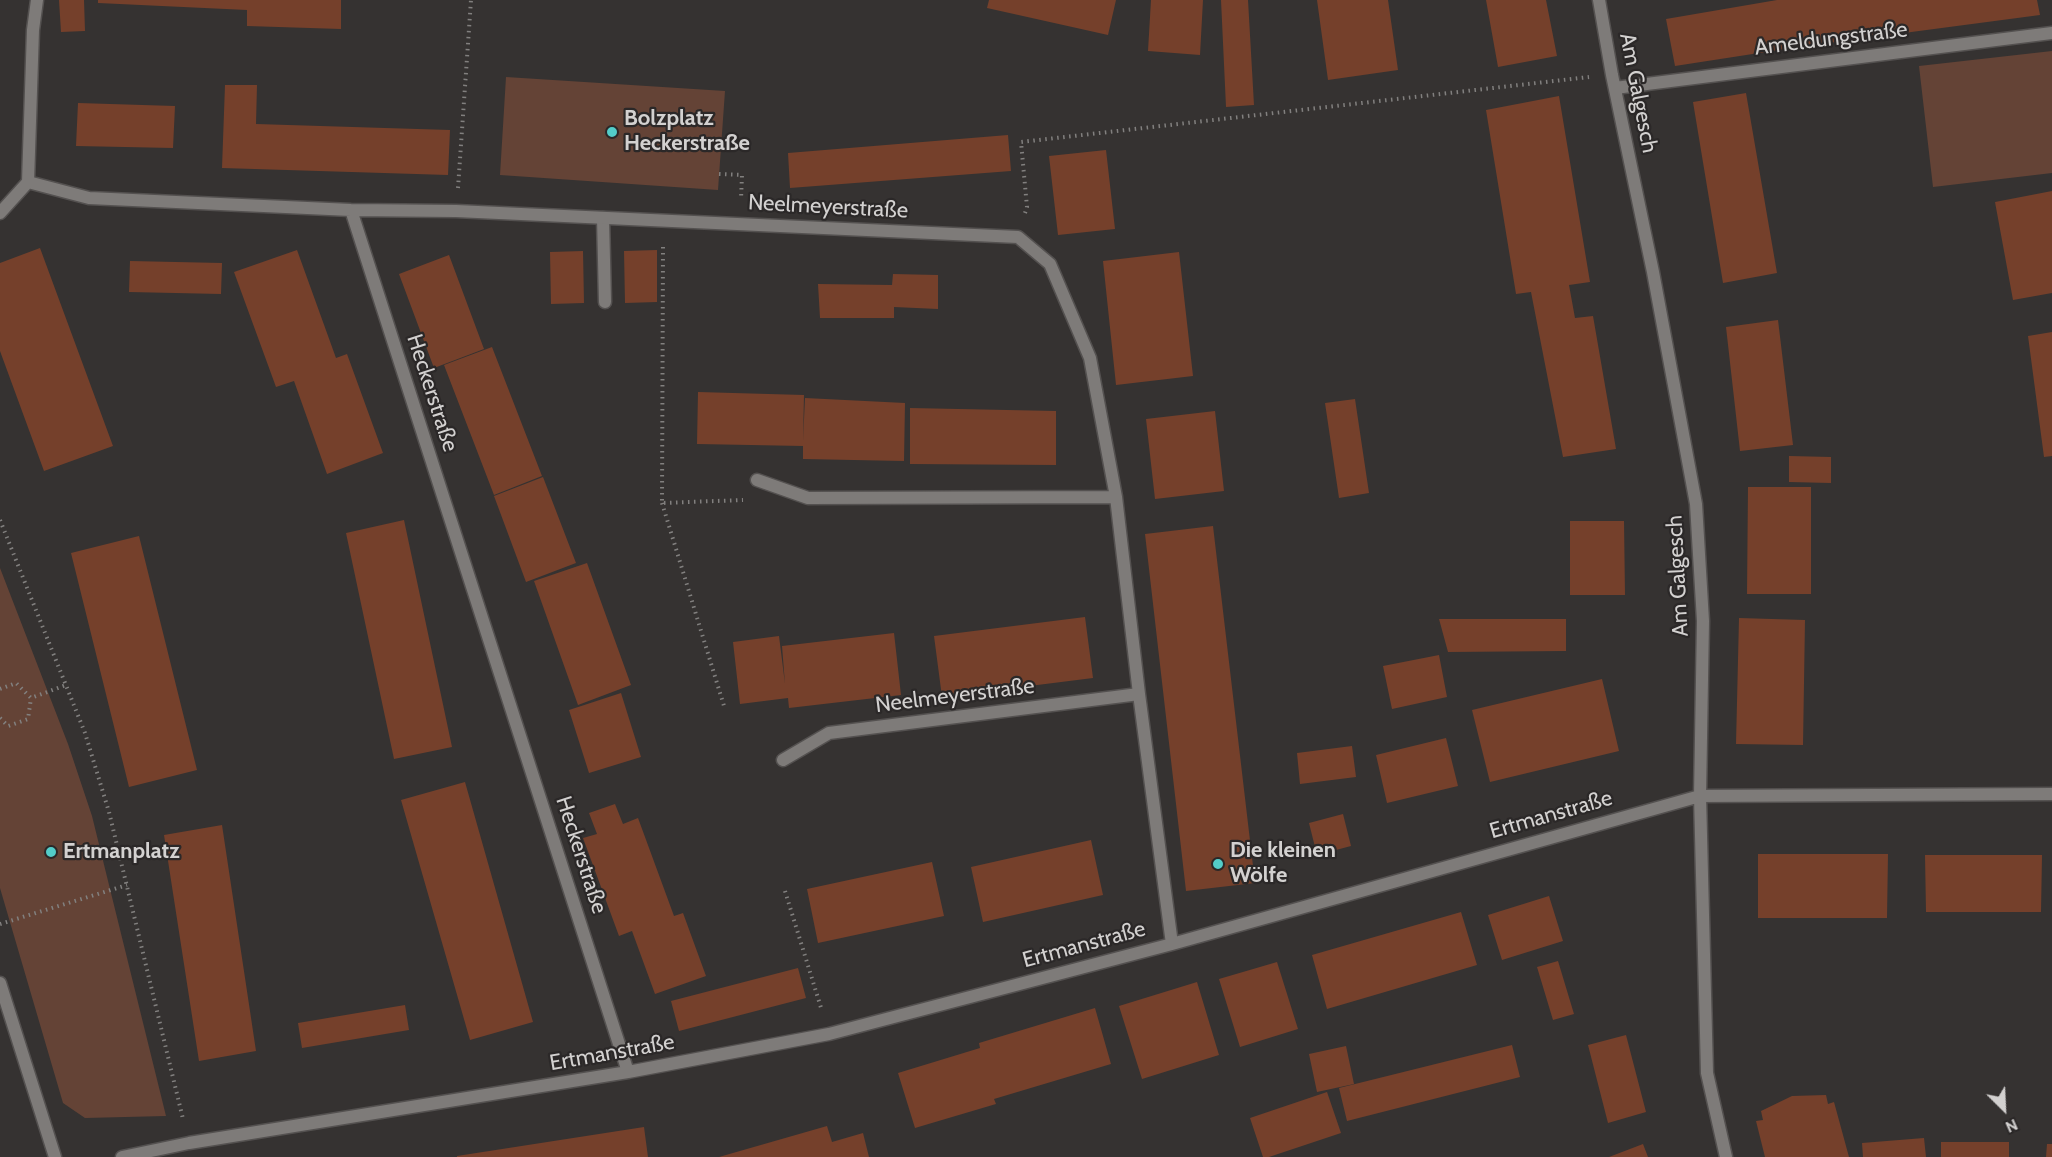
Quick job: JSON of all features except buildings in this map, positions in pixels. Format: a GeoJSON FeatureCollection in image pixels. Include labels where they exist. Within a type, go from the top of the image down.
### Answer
{"type":"FeatureCollection","features":[{"type":"Feature","properties":{"kind":"street"},"geometry":{"type":"LineString","coordinates":[[0,213],[28,182],[33,30],[37,0]]}},
{"type":"Feature","properties":{"kind":"street","name":"Am Galgesch"},"geometry":{"type":"LineString","coordinates":[[1599,0],[1696,504],[1703,621],[1700,795],[1707,1073],[1726,1157]]}},
{"type":"Feature","properties":{"kind":"street","name":"Ameldungstraße"},"geometry":{"type":"LineString","coordinates":[[1615,88],[2052,33]]}},
{"type":"Feature","properties":{"kind":"street"},"geometry":{"type":"LineString","coordinates":[[28,182],[89,198],[351,210]]}},
{"type":"Feature","properties":{"kind":"street","name":"Neelmeyerstraße"},"geometry":{"type":"LineString","coordinates":[[351,210],[456,211],[1018,237]]}},
{"type":"Feature","properties":{"kind":"street","name":"Heckerstraße"},"geometry":{"type":"LineString","coordinates":[[351,210],[628,1072]]}},
{"type":"Feature","properties":{"kind":"street"},"geometry":{"type":"LineString","coordinates":[[603,218],[605,302]]}},
{"type":"Feature","properties":{"kind":"street"},"geometry":{"type":"LineString","coordinates":[[1018,237],[1050,264],[1090,358],[1116,497],[1172,944]]}},
{"type":"Feature","properties":{"kind":"street"},"geometry":{"type":"LineString","coordinates":[[757,480],[808,498],[1116,497]]}},
{"type":"Feature","properties":{"kind":"street","name":"Neelmeyerstraße"},"geometry":{"type":"LineString","coordinates":[[783,760],[829,733],[1139,694]]}},
{"type":"Feature","properties":{"kind":"street","name":"Ertmanstraße"},"geometry":{"type":"LineString","coordinates":[[122,1157],[189,1143],[628,1072],[829,1034],[1172,944],[1700,795],[2052,794]]}},
{"type":"Feature","properties":{"kind":"street"},"geometry":{"type":"LineString","coordinates":[[0,983],[55,1157]]}},
{"type":"Feature","properties":{"kind":"path"},"geometry":{"type":"LineString","coordinates":[[456,211],[471,0]]}},
{"type":"Feature","properties":{"kind":"path"},"geometry":{"type":"LineString","coordinates":[[1018,237],[1027,207],[1021,142],[1612,75]]}},
{"type":"Feature","properties":{"kind":"path"},"geometry":{"type":"LineString","coordinates":[[719,174],[742,175],[740,223]]}},
{"type":"Feature","properties":{"kind":"path"},"geometry":{"type":"LineString","coordinates":[[663,221],[662,503],[724,706]]}},
{"type":"Feature","properties":{"kind":"path"},"geometry":{"type":"LineString","coordinates":[[662,503],[743,501],[757,480]]}},
{"type":"Feature","properties":{"kind":"path"},"geometry":{"type":"LineString","coordinates":[[0,520],[85,733],[109,812],[189,1143]]}},
{"type":"Feature","properties":{"kind":"path"},"geometry":{"type":"LineString","coordinates":[[0,689],[16,683],[31,698]]}},
{"type":"Feature","properties":{"kind":"path"},"geometry":{"type":"LineString","coordinates":[[31,698],[66,685]]}},
{"type":"Feature","properties":{"kind":"path"},"geometry":{"type":"LineString","coordinates":[[0,718],[8,726],[28,719],[31,698]]}},
{"type":"Feature","properties":{"kind":"path"},"geometry":{"type":"LineString","coordinates":[[0,924],[127,885]]}},
{"type":"Feature","properties":{"kind":"path"},"geometry":{"type":"LineString","coordinates":[[784,891],[829,1034]]}},
{"type":"Feature","properties":{"kind":"shaded area"},"geometry":{"type":"Polygon","coordinates":[[[2052,51],[2052,173],[1933,187],[1919,66],[2052,51]]]}},
{"type":"Feature","properties":{"kind":"shaded area","name":"Bolzplatz Heckerstraße"},"geometry":{"type":"Polygon","coordinates":[[[506,77],[725,91],[718,190],[500,175],[506,77]]]}},
{"type":"Feature","properties":{"kind":"shaded area","name":"Ertmanplatz"},"geometry":{"type":"Polygon","coordinates":[[[0,568],[68,744],[92,816],[166,1116],[85,1118],[63,1103],[0,888],[0,568]]]}},
{"type":"Feature","properties":{"kind":"place","name":"Bolzplatz Heckerstraße"},"geometry":{"type":"Point","coordinates":[612,132]}},
{"type":"Feature","properties":{"kind":"place","name":"Ertmanplatz"},"geometry":{"type":"Point","coordinates":[51,852]}},
{"type":"Feature","properties":{"kind":"place","name":"Die kleinen Wölfe"},"geometry":{"type":"Point","coordinates":[1218,864]}}]}
